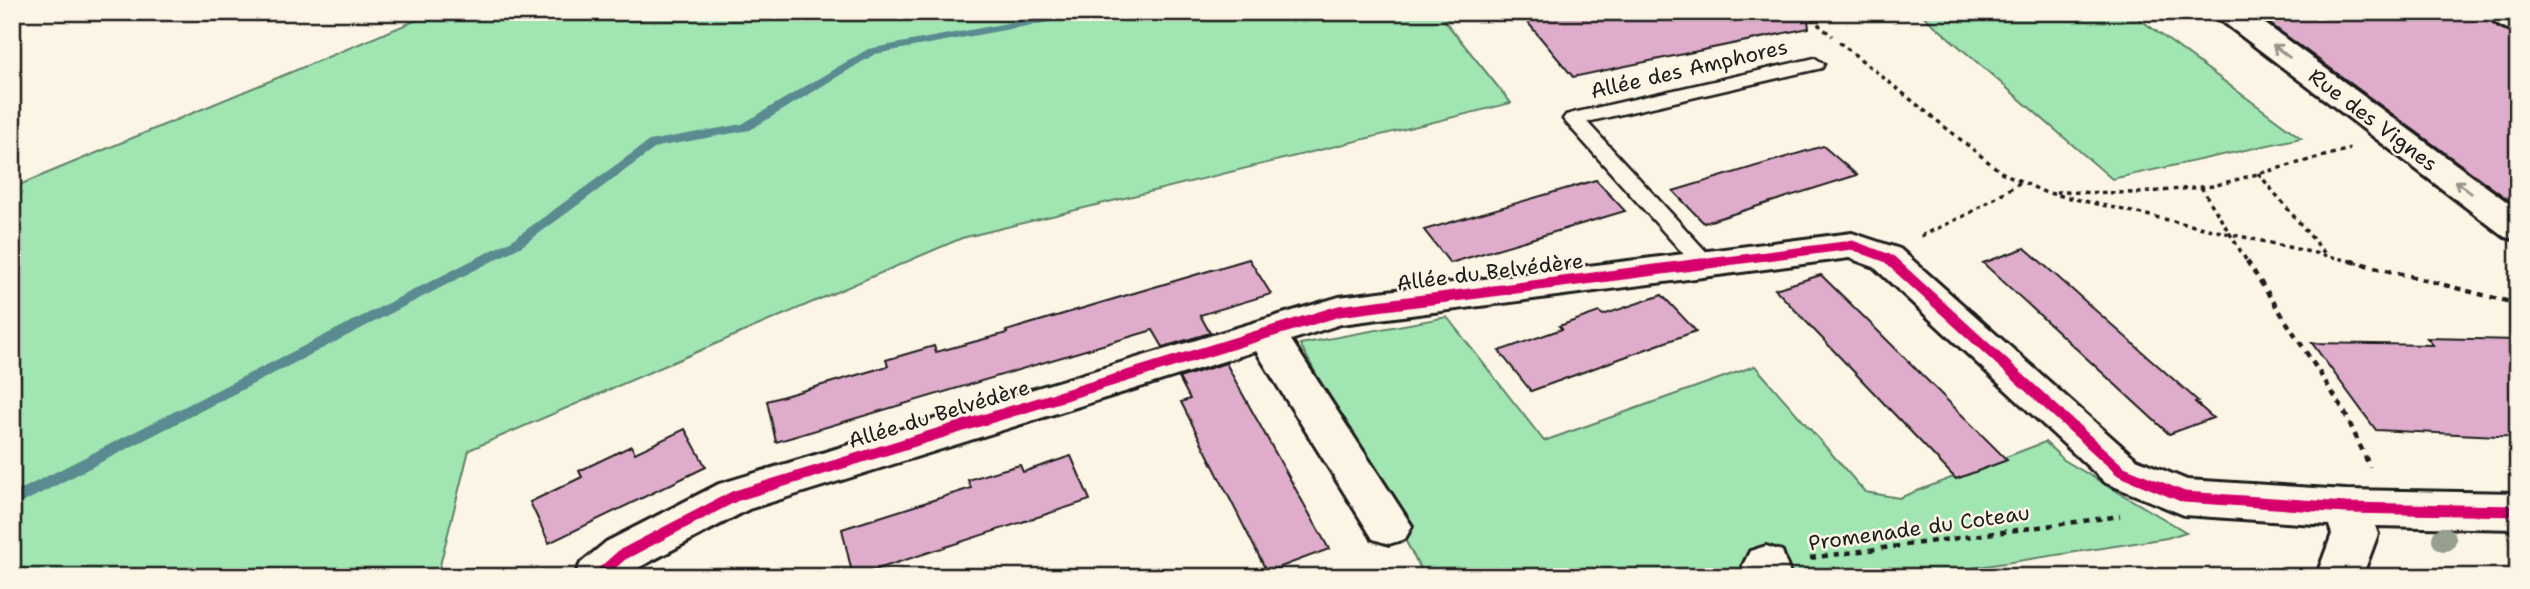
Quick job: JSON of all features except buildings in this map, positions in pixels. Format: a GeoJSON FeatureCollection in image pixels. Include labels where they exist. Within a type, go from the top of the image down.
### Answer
{"type":"FeatureCollection","features":[{"type":"Feature","properties":{"kind":"street","name":"Rue des Vignes"},"geometry":{"type":"LineString","coordinates":[[2229,12],[2518,228]]}},
{"type":"Feature","properties":{"kind":"street"},"geometry":{"type":"LineString","coordinates":[[2501,12],[2518,23]]}},
{"type":"Feature","properties":{"kind":"street","name":"Allée du Belvédère"},"geometry":{"type":"LineString","coordinates":[[597,577],[622,555],[735,496],[1339,312],[1853,245],[1887,258],[2121,471],[2154,486],[2184,496],[2364,509],[2518,511]]}},
{"type":"Feature","properties":{"kind":"street"},"geometry":{"type":"LineString","coordinates":[[1266,334],[1389,526]]}},
{"type":"Feature","properties":{"kind":"street"},"geometry":{"type":"LineString","coordinates":[[2339,577],[2364,509]]}},
{"type":"Feature","properties":{"kind":"lane","name":"Allée des Amphores"},"geometry":{"type":"LineString","coordinates":[[1705,264],[1573,119],[1815,64]]}},
{"type":"Feature","properties":{"kind":"path"},"geometry":{"type":"LineString","coordinates":[[1804,12],[1990,164],[2044,192],[2407,274],[2518,304]]}},
{"type":"Feature","properties":{"kind":"path"},"geometry":{"type":"LineString","coordinates":[[2044,192],[2139,193],[2201,187],[2400,139]]}},
{"type":"Feature","properties":{"kind":"path"},"geometry":{"type":"LineString","coordinates":[[2258,173],[2327,256]]}},
{"type":"Feature","properties":{"kind":"path"},"geometry":{"type":"LineString","coordinates":[[1887,258],[1914,239],[1968,214],[2022,181]]}},
{"type":"Feature","properties":{"kind":"path"},"geometry":{"type":"LineString","coordinates":[[2201,187],[2283,321],[2343,409],[2371,468],[2364,509]]}},
{"type":"Feature","properties":{"kind":"green space"},"geometry":{"type":"Polygon","coordinates":[[[436,12],[1477,12],[1444,20],[1511,103],[962,238],[469,450],[437,577],[12,577],[12,188],[436,12]]]}},
{"type":"Feature","properties":{"kind":"green space"},"geometry":{"type":"Polygon","coordinates":[[[1919,12],[2130,12],[2301,138],[2112,179],[1919,12]]]}},
{"type":"Feature","properties":{"kind":"green space"},"geometry":{"type":"Polygon","coordinates":[[[1447,317],[1544,441],[1755,366],[1865,492],[1899,498],[2045,442],[2064,460],[2186,532],[2167,538],[1914,577],[1425,577],[1300,344],[1447,317]]]}},
{"type":"Feature","properties":{"kind":"waterway"},"geometry":{"type":"LineString","coordinates":[[12,502],[517,243],[653,144],[746,127],[872,51],[1086,12]]}},
{"type":"Feature","properties":{"kind":"cycle path"},"geometry":{"type":"LineString","coordinates":[[597,577],[622,555],[735,496],[1339,311],[1852,245],[1887,258],[2121,471],[2184,497],[2346,508],[2518,511]]}}]}
